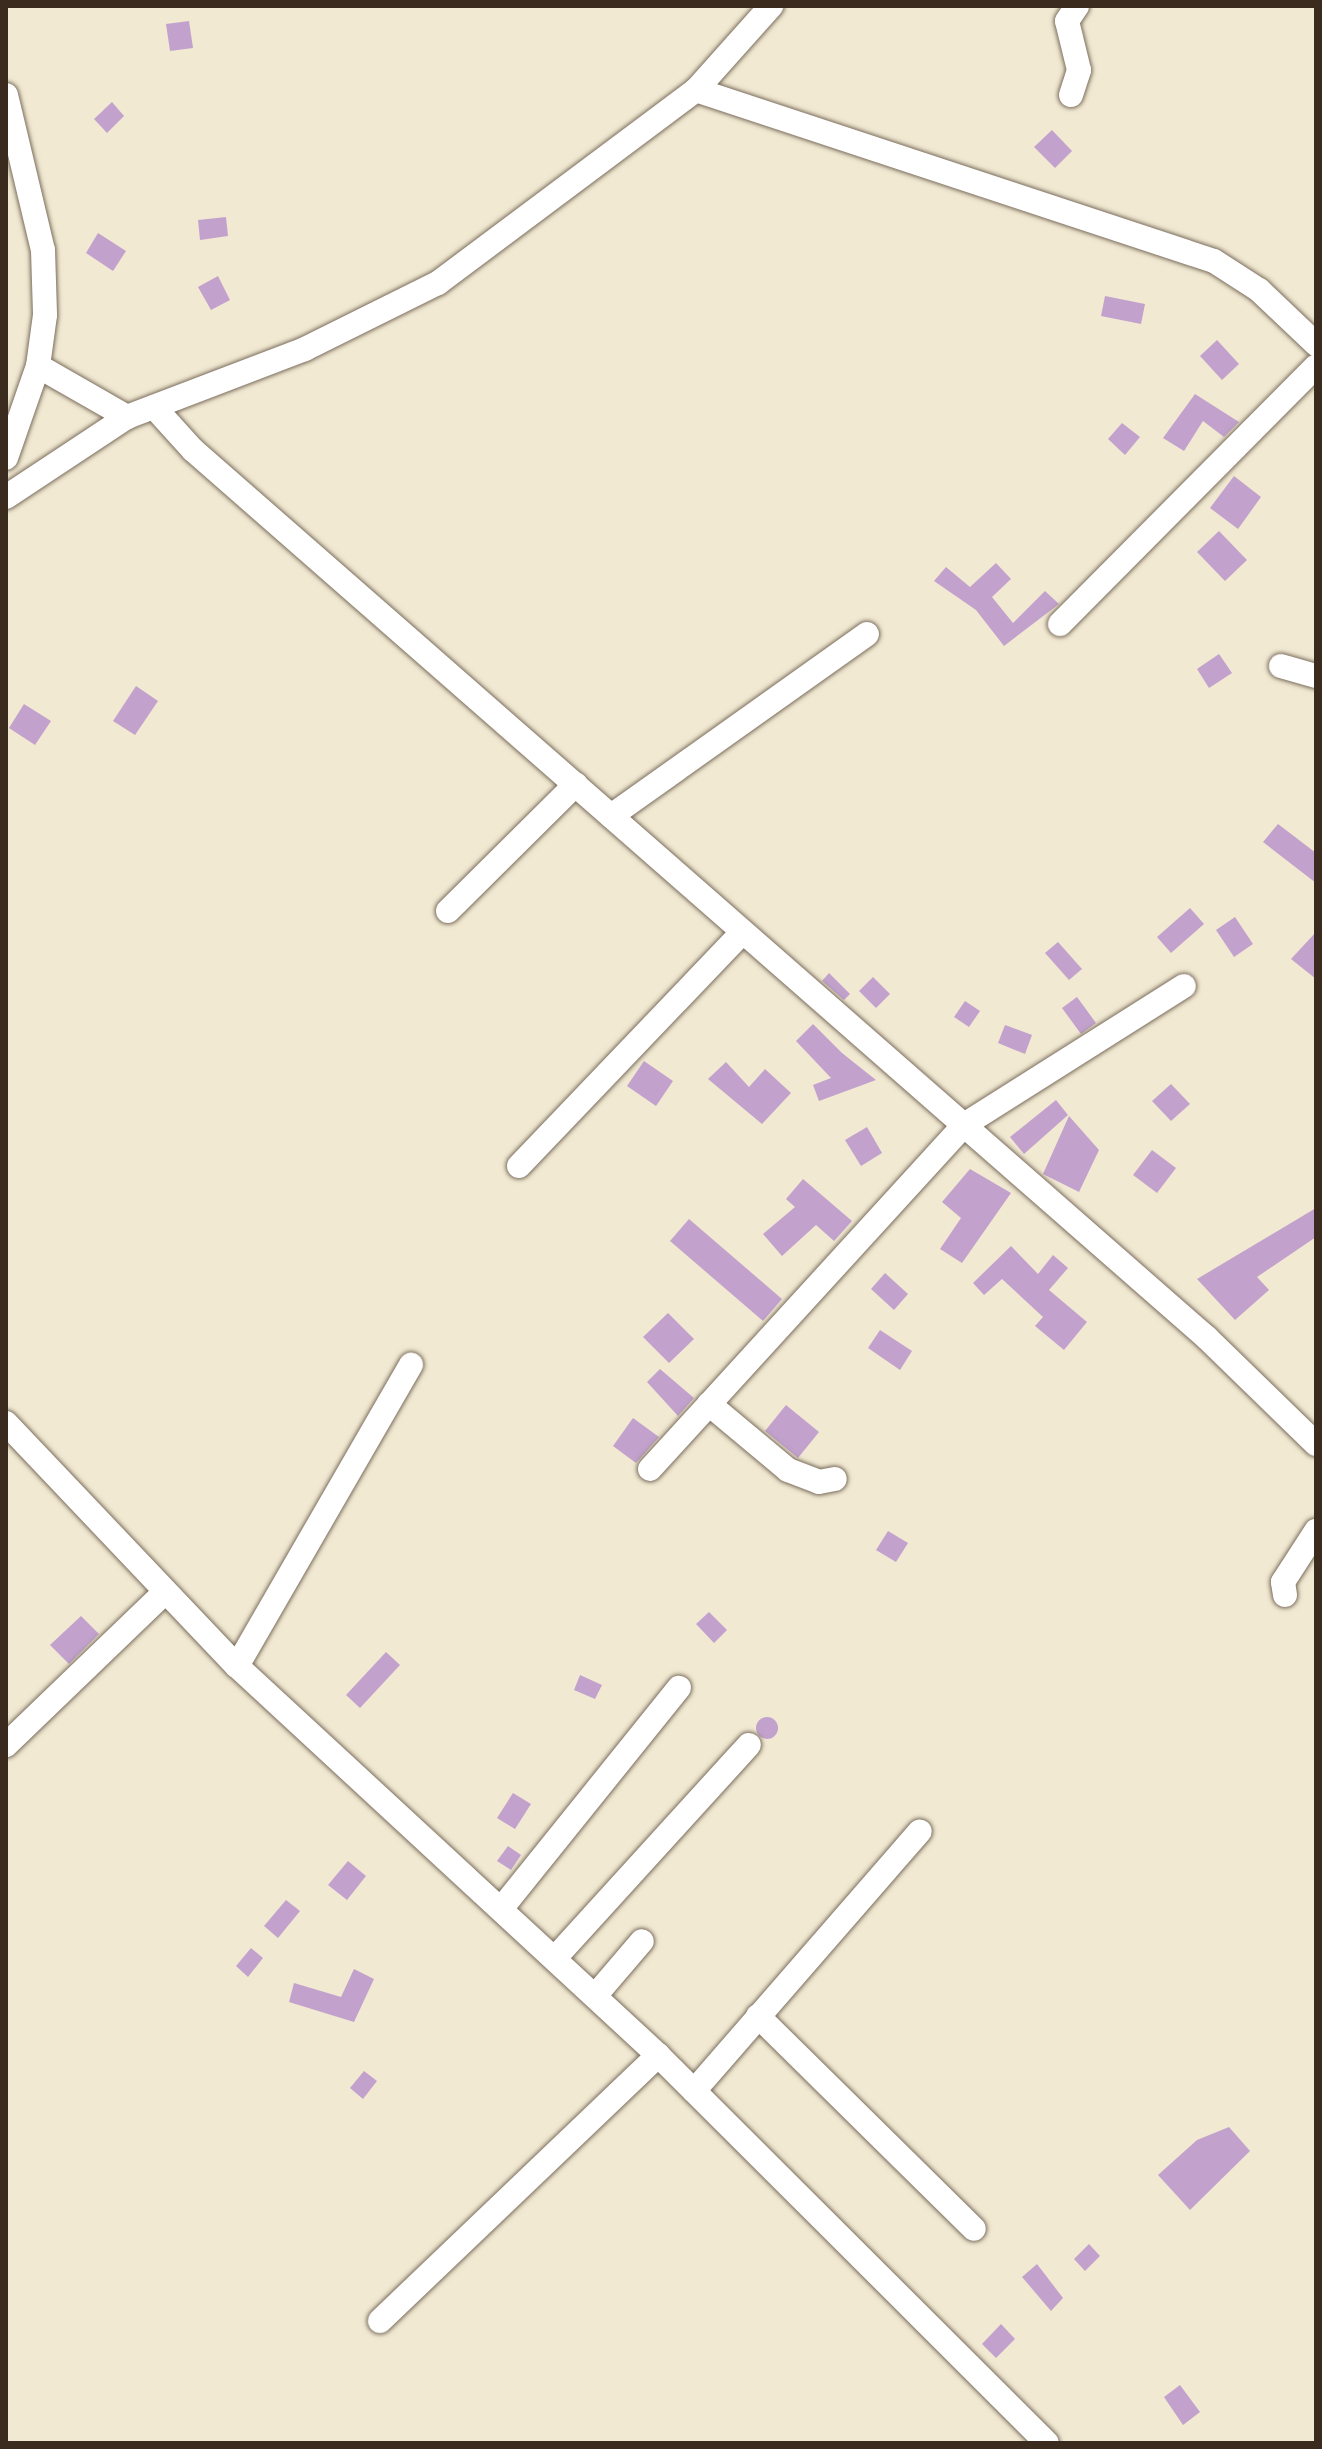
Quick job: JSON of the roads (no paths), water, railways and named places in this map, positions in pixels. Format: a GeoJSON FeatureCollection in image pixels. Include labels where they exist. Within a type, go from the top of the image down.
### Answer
{"type":"FeatureCollection","features":[{"type":"Feature","properties":{"kind":"street"},"geometry":{"type":"LineString","coordinates":[[6,497],[127,417],[305,349],[438,283],[696,90],[771,6]]}},
{"type":"Feature","properties":{"kind":"street"},"geometry":{"type":"LineString","coordinates":[[1071,95],[1079,70],[1067,21],[1077,6]]}},
{"type":"Feature","properties":{"kind":"street"},"geometry":{"type":"LineString","coordinates":[[696,90],[1214,261],[1259,290],[1316,344]]}},
{"type":"Feature","properties":{"kind":"street"},"geometry":{"type":"LineString","coordinates":[[6,95],[43,250],[38,366],[6,458]]}},
{"type":"Feature","properties":{"kind":"street"},"geometry":{"type":"LineString","coordinates":[[38,366],[127,417]]}},
{"type":"Feature","properties":{"kind":"street"},"geometry":{"type":"LineString","coordinates":[[1060,624],[1316,366]]}},
{"type":"Feature","properties":{"kind":"street"},"geometry":{"type":"LineString","coordinates":[[154,407],[742,933],[1207,1338],[1316,1444]]}},
{"type":"Feature","properties":{"kind":"street"},"geometry":{"type":"LineString","coordinates":[[611,816],[867,634]]}},
{"type":"Feature","properties":{"kind":"street"},"geometry":{"type":"LineString","coordinates":[[1281,666],[1316,676]]}},
{"type":"Feature","properties":{"kind":"street"},"geometry":{"type":"LineString","coordinates":[[448,911],[576,784]]}},
{"type":"Feature","properties":{"kind":"street"},"geometry":{"type":"LineString","coordinates":[[519,1166],[742,933]]}},
{"type":"Feature","properties":{"kind":"street"},"geometry":{"type":"LineString","coordinates":[[650,1469],[964,1125],[1184,986]]}},
{"type":"Feature","properties":{"kind":"street"},"geometry":{"type":"LineString","coordinates":[[237,1666],[411,1365]]}},
{"type":"Feature","properties":{"kind":"street"},"geometry":{"type":"LineString","coordinates":[[709,1404],[788,1470],[819,1482],[835,1479]]}},
{"type":"Feature","properties":{"kind":"street"},"geometry":{"type":"LineString","coordinates":[[6,1423],[237,1666],[658,2055],[1047,2443]]}},
{"type":"Feature","properties":{"kind":"street"},"geometry":{"type":"LineString","coordinates":[[1285,1595],[1286,1574],[1316,1531]]}},
{"type":"Feature","properties":{"kind":"street"},"geometry":{"type":"LineString","coordinates":[[6,1745],[165,1592]]}},
{"type":"Feature","properties":{"kind":"street"},"geometry":{"type":"LineString","coordinates":[[501,1909],[679,1688]]}},
{"type":"Feature","properties":{"kind":"street"},"geometry":{"type":"LineString","coordinates":[[555,1958],[749,1745]]}},
{"type":"Feature","properties":{"kind":"street"},"geometry":{"type":"LineString","coordinates":[[694,2091],[920,1831]]}},
{"type":"Feature","properties":{"kind":"street"},"geometry":{"type":"LineString","coordinates":[[595,1996],[642,1941]]}},
{"type":"Feature","properties":{"kind":"street"},"geometry":{"type":"LineString","coordinates":[[758,2016],[974,2229]]}},
{"type":"Feature","properties":{"kind":"street"},"geometry":{"type":"LineString","coordinates":[[380,2321],[658,2055]]}}]}
